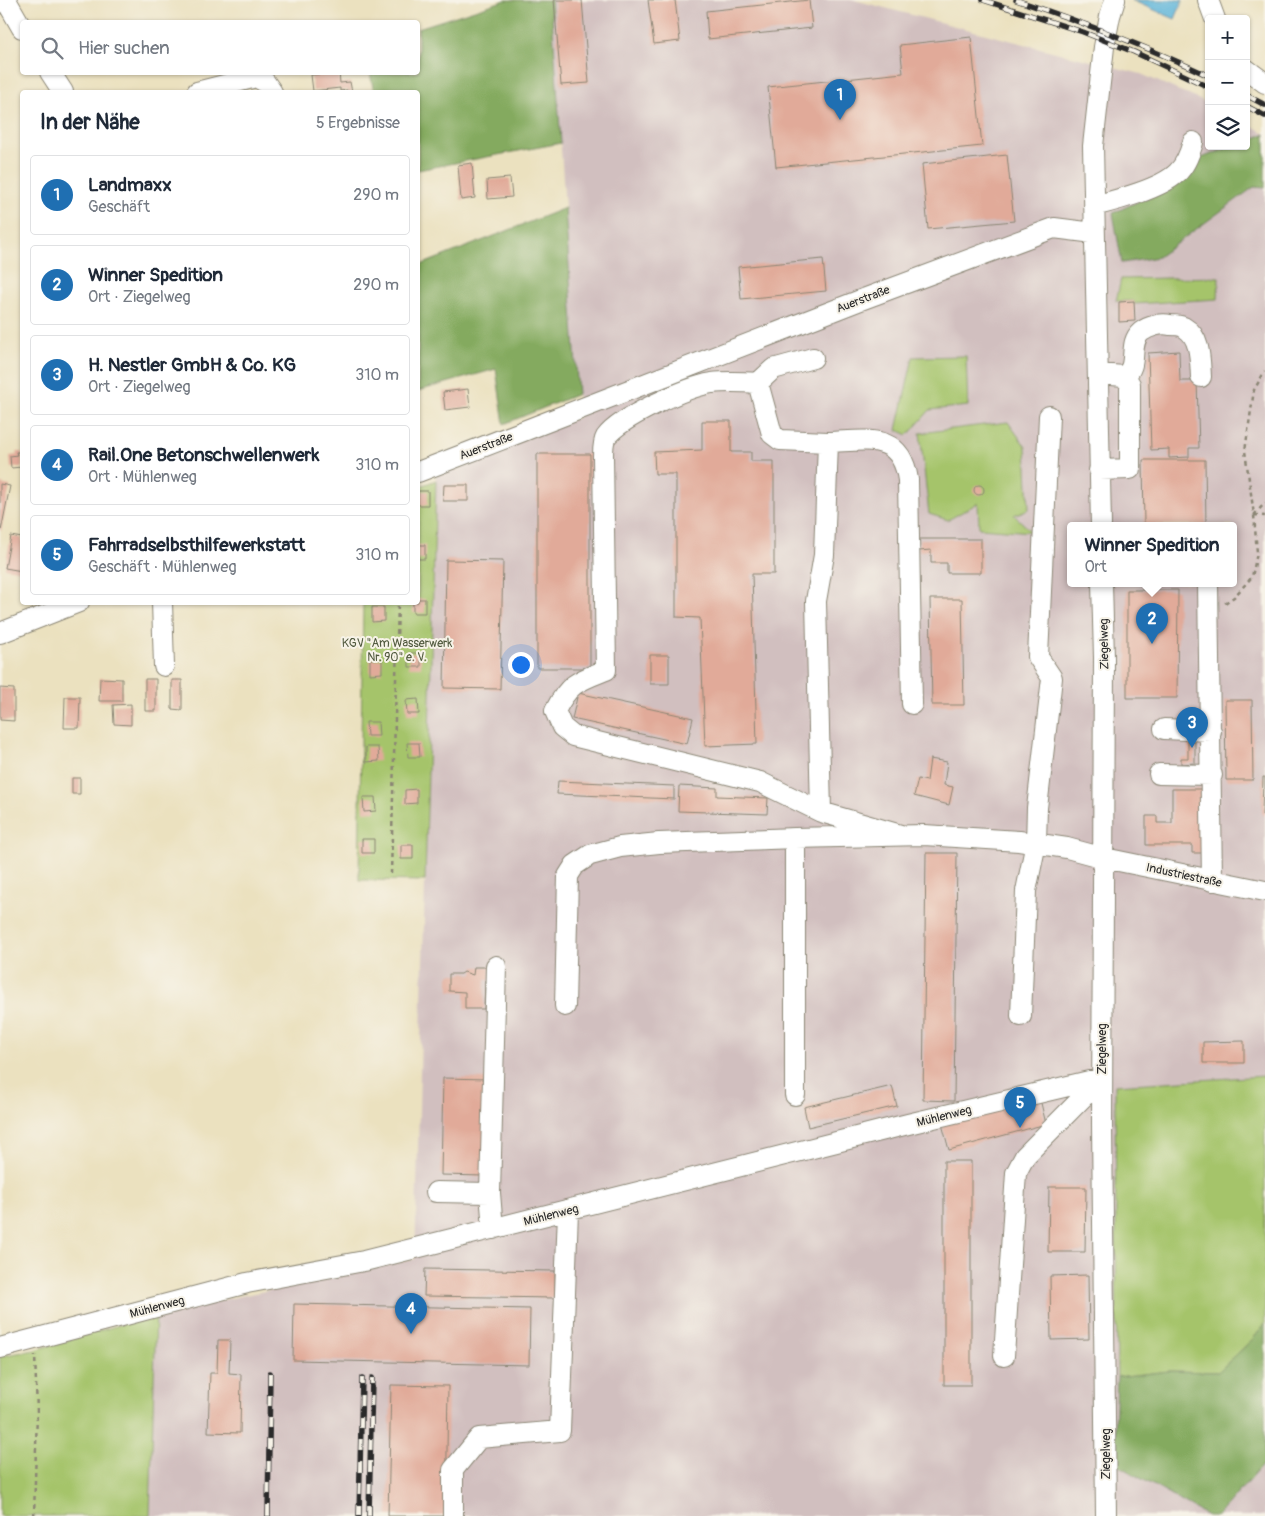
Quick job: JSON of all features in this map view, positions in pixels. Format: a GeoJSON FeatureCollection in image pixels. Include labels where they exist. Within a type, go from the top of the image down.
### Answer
{"type":"FeatureCollection","features":[{"type":"Feature","properties":{"kind":"street"},"geometry":{"type":"LineString","coordinates":[[6,0],[20,24]]}},
{"type":"Feature","properties":{"kind":"street"},"geometry":{"type":"LineString","coordinates":[[1101,522],[1093,146],[1104,47],[1115,0]]}},
{"type":"Feature","properties":{"kind":"street"},"geometry":{"type":"LineString","coordinates":[[1208,0],[1214,15]]}},
{"type":"Feature","properties":{"kind":"street"},"geometry":{"type":"LineString","coordinates":[[1250,72],[1265,83]]}},
{"type":"Feature","properties":{"kind":"street"},"geometry":{"type":"LineString","coordinates":[[52,75],[62,90]]}},
{"type":"Feature","properties":{"kind":"street"},"geometry":{"type":"LineString","coordinates":[[205,90],[256,77],[265,82],[271,90]]}},
{"type":"Feature","properties":{"kind":"street"},"geometry":{"type":"LineString","coordinates":[[1094,206],[1149,188],[1178,173],[1190,154],[1192,142]]}},
{"type":"Feature","properties":{"kind":"street","name":"Auerstraße"},"geometry":{"type":"LineString","coordinates":[[420,471],[858,301],[1054,228],[1094,232]]}},
{"type":"Feature","properties":{"kind":"street"},"geometry":{"type":"LineString","coordinates":[[1098,374],[1124,376],[1131,370],[1134,342],[1140,333],[1150,327],[1165,324],[1185,327],[1193,337],[1199,351],[1201,377]]}},
{"type":"Feature","properties":{"kind":"street"},"geometry":{"type":"LineString","coordinates":[[813,358],[773,369],[758,383],[729,382],[709,384],[652,404],[619,426],[605,438],[603,456],[606,670],[578,681],[564,694],[555,711],[562,727],[573,736],[760,782],[821,812],[901,835]]}},
{"type":"Feature","properties":{"kind":"street"},"geometry":{"type":"LineString","coordinates":[[1099,470],[1130,470],[1130,384],[1124,376]]}},
{"type":"Feature","properties":{"kind":"street"},"geometry":{"type":"LineString","coordinates":[[758,383],[772,434],[780,440],[828,442],[875,440],[888,444],[900,453],[906,468],[908,490],[912,704]]}},
{"type":"Feature","properties":{"kind":"street"},"geometry":{"type":"LineString","coordinates":[[1021,1016],[1026,891],[1036,844],[1037,808],[1052,678],[1038,658],[1048,416]]}},
{"type":"Feature","properties":{"kind":"street"},"geometry":{"type":"LineString","coordinates":[[821,812],[816,601],[824,555],[828,442]]}},
{"type":"Feature","properties":{"kind":"street","name":"Ziegelweg"},"geometry":{"type":"LineString","coordinates":[[1102,587],[1104,858],[1102,1078],[1106,1516]]}},
{"type":"Feature","properties":{"kind":"street"},"geometry":{"type":"LineString","coordinates":[[1208,587],[1212,881]]}},
{"type":"Feature","properties":{"kind":"street"},"geometry":{"type":"LineString","coordinates":[[0,633],[71,605]]}},
{"type":"Feature","properties":{"kind":"street"},"geometry":{"type":"LineString","coordinates":[[162,605],[164,666]]}},
{"type":"Feature","properties":{"kind":"street"},"geometry":{"type":"LineString","coordinates":[[1164,729],[1211,731]]}},
{"type":"Feature","properties":{"kind":"street"},"geometry":{"type":"LineString","coordinates":[[1159,774],[1212,775]]}},
{"type":"Feature","properties":{"kind":"street"},"geometry":{"type":"LineString","coordinates":[[565,1006],[568,876],[576,865],[590,855],[620,847],[659,843],[901,835]]}},
{"type":"Feature","properties":{"kind":"street","name":"Industriestraße"},"geometry":{"type":"LineString","coordinates":[[901,835],[1000,840],[1067,848],[1104,858],[1265,891]]}},
{"type":"Feature","properties":{"kind":"street"},"geometry":{"type":"LineString","coordinates":[[795,838],[795,1095]]}},
{"type":"Feature","properties":{"kind":"street"},"geometry":{"type":"LineString","coordinates":[[493,1230],[490,1193],[496,966]]}},
{"type":"Feature","properties":{"kind":"street"},"geometry":{"type":"LineString","coordinates":[[1004,1356],[1016,1173],[1026,1156],[1102,1078]]}},
{"type":"Feature","properties":{"kind":"street","name":"Mühlenweg"},"geometry":{"type":"LineString","coordinates":[[0,1348],[247,1283],[364,1262],[899,1127],[1102,1078]]}},
{"type":"Feature","properties":{"kind":"street"},"geometry":{"type":"LineString","coordinates":[[436,1192],[490,1193]]}},
{"type":"Feature","properties":{"kind":"street"},"geometry":{"type":"LineString","coordinates":[[453,1516],[453,1470],[479,1438],[560,1431],[568,1211]]}},
{"type":"Feature","properties":{"kind":"path"},"geometry":{"type":"LineString","coordinates":[[1209,613],[1234,597],[1252,577],[1257,553],[1245,451],[1254,390],[1265,370]]}},
{"type":"Feature","properties":{"kind":"path"},"geometry":{"type":"LineString","coordinates":[[1254,515],[1265,503]]}},
{"type":"Feature","properties":{"kind":"path"},"geometry":{"type":"LineString","coordinates":[[1254,515],[1265,516]]}},
{"type":"Feature","properties":{"kind":"path"},"geometry":{"type":"LineString","coordinates":[[391,874],[398,605]]}},
{"type":"Feature","properties":{"kind":"path"},"geometry":{"type":"LineString","coordinates":[[33,1339],[37,1412],[34,1516]]}},
{"type":"Feature","properties":{"kind":"shaded area"},"geometry":{"type":"Polygon","coordinates":[[[551,0],[854,0],[1141,74],[1205,102],[1205,150],[1250,150],[1250,125],[1265,133],[1265,1516],[150,1516],[156,1314],[415,1259],[436,474],[579,417],[551,0]]]}},
{"type":"Feature","properties":{"kind":"green space"},"geometry":{"type":"Polygon","coordinates":[[[506,0],[551,0],[561,143],[420,170],[420,90],[374,90],[370,75],[420,75],[420,27],[506,0]]]}},
{"type":"Feature","properties":{"kind":"green space"},"geometry":{"type":"Polygon","coordinates":[[[1265,134],[1265,188],[1254,187],[1158,257],[1122,263],[1113,213],[1167,188],[1196,160],[1222,150],[1250,150],[1250,140],[1265,134]]]}},
{"type":"Feature","properties":{"kind":"green space"},"geometry":{"type":"Polygon","coordinates":[[[565,208],[578,394],[504,424],[496,369],[420,390],[420,265],[565,208]]]}},
{"type":"Feature","properties":{"kind":"green space"},"geometry":{"type":"Polygon","coordinates":[[[1219,277],[1218,299],[1134,304],[1134,301],[1116,301],[1121,279],[1219,277]]]}},
{"type":"Feature","properties":{"kind":"green space"},"geometry":{"type":"Polygon","coordinates":[[[966,356],[968,406],[930,410],[908,435],[897,430],[913,357],[966,356]]]}},
{"type":"Feature","properties":{"kind":"green space"},"geometry":{"type":"Polygon","coordinates":[[[1008,422],[1026,447],[1029,509],[1014,515],[1032,532],[979,528],[978,503],[948,520],[929,514],[920,433],[1008,422]]]}},
{"type":"Feature","properties":{"kind":"green space","name":"KGV \"Am Wasserwerk Nr. 90\" e. V."},"geometry":{"type":"Polygon","coordinates":[[[436,480],[425,881],[359,880],[363,605],[420,605],[420,486],[436,480]]]}},
{"type":"Feature","properties":{"kind":"green space"},"geometry":{"type":"Polygon","coordinates":[[[1265,1076],[1265,1324],[1253,1339],[1218,1372],[1169,1371],[1117,1377],[1115,1085],[1265,1076]]]}},
{"type":"Feature","properties":{"kind":"green space"},"geometry":{"type":"Polygon","coordinates":[[[156,1314],[150,1516],[0,1516],[0,1356],[35,1350],[156,1314]]]}},
{"type":"Feature","properties":{"kind":"green space"},"geometry":{"type":"Polygon","coordinates":[[[1265,1324],[1265,1462],[1218,1516],[1207,1516],[1114,1463],[1117,1377],[1169,1371],[1218,1372],[1253,1339],[1265,1324]]]}},
{"type":"Feature","properties":{"kind":"water"},"geometry":{"type":"Polygon","coordinates":[[[1131,0],[1183,0],[1175,19],[1131,0]]]}},
{"type":"Feature","properties":{"kind":"building"},"geometry":{"type":"Polygon","coordinates":[[[554,0],[582,0],[589,83],[561,85],[554,0]]]}},
{"type":"Feature","properties":{"kind":"building"},"geometry":{"type":"Polygon","coordinates":[[[648,0],[675,0],[680,41],[654,44],[648,0]]]}},
{"type":"Feature","properties":{"kind":"building"},"geometry":{"type":"Polygon","coordinates":[[[809,0],[812,28],[708,39],[706,11],[809,0]]]}},
{"type":"Feature","properties":{"kind":"building"},"geometry":{"type":"Polygon","coordinates":[[[971,37],[982,146],[776,167],[768,87],[903,73],[900,45],[971,37]]]}},
{"type":"Feature","properties":{"kind":"building"},"geometry":{"type":"Polygon","coordinates":[[[311,75],[339,75],[340,83],[350,82],[352,90],[340,90],[340,88],[313,90],[311,75]]]}},
{"type":"Feature","properties":{"kind":"building"},"geometry":{"type":"Polygon","coordinates":[[[1007,155],[1014,221],[928,229],[922,164],[1007,155]]]}},
{"type":"Feature","properties":{"kind":"building"},"geometry":{"type":"Polygon","coordinates":[[[472,163],[475,198],[461,200],[458,165],[472,163]]]}},
{"type":"Feature","properties":{"kind":"building"},"geometry":{"type":"Polygon","coordinates":[[[510,178],[512,197],[488,199],[487,180],[510,178]]]}},
{"type":"Feature","properties":{"kind":"building"},"geometry":{"type":"Polygon","coordinates":[[[823,259],[826,291],[741,299],[738,267],[823,259]]]}},
{"type":"Feature","properties":{"kind":"building"},"geometry":{"type":"Polygon","coordinates":[[[1134,301],[1135,321],[1119,322],[1119,302],[1134,301]]]}},
{"type":"Feature","properties":{"kind":"building"},"geometry":{"type":"Polygon","coordinates":[[[1179,351],[1180,381],[1197,381],[1199,448],[1189,448],[1189,457],[1169,458],[1169,449],[1151,450],[1148,353],[1179,351]]]}},
{"type":"Feature","properties":{"kind":"building"},"geometry":{"type":"Polygon","coordinates":[[[468,389],[470,407],[445,410],[443,392],[468,389]]]}},
{"type":"Feature","properties":{"kind":"building"},"geometry":{"type":"Polygon","coordinates":[[[702,421],[731,421],[731,452],[751,452],[751,461],[774,461],[774,574],[752,574],[757,744],[705,746],[700,618],[676,617],[676,474],[655,474],[654,452],[702,450],[702,421]]]}},
{"type":"Feature","properties":{"kind":"building"},"geometry":{"type":"Polygon","coordinates":[[[16,452],[20,452],[20,467],[11,468],[10,456],[17,455],[16,452]]]}},
{"type":"Feature","properties":{"kind":"building"},"geometry":{"type":"Polygon","coordinates":[[[537,454],[590,454],[590,668],[537,668],[537,454]]]}},
{"type":"Feature","properties":{"kind":"building"},"geometry":{"type":"Polygon","coordinates":[[[1143,460],[1205,460],[1206,522],[1144,522],[1143,460]]]}},
{"type":"Feature","properties":{"kind":"building"},"geometry":{"type":"Polygon","coordinates":[[[0,484],[10,486],[1,531],[0,531],[0,484]]]}},
{"type":"Feature","properties":{"kind":"building"},"geometry":{"type":"Polygon","coordinates":[[[444,485],[468,485],[468,501],[443,501],[444,485]]]}},
{"type":"Feature","properties":{"kind":"building"},"geometry":{"type":"Polygon","coordinates":[[[979,485],[984,490],[979,495],[974,490],[979,485]]]}},
{"type":"Feature","properties":{"kind":"building"},"geometry":{"type":"Polygon","coordinates":[[[420,491],[428,491],[428,505],[420,505],[420,491]]]}},
{"type":"Feature","properties":{"kind":"building"},"geometry":{"type":"Polygon","coordinates":[[[11,536],[20,538],[20,571],[5,568],[11,536]]]}},
{"type":"Feature","properties":{"kind":"building"},"geometry":{"type":"Polygon","coordinates":[[[919,539],[981,539],[981,573],[947,573],[947,563],[931,563],[931,550],[919,551],[919,539]]]}},
{"type":"Feature","properties":{"kind":"building"},"geometry":{"type":"Polygon","coordinates":[[[420,545],[425,545],[425,559],[420,559],[420,545]]]}},
{"type":"Feature","properties":{"kind":"building"},"geometry":{"type":"Polygon","coordinates":[[[446,560],[503,561],[500,689],[444,688],[446,560]]]}},
{"type":"Feature","properties":{"kind":"building"},"geometry":{"type":"Polygon","coordinates":[[[1127,590],[1178,590],[1177,698],[1127,698],[1127,590]]]}},
{"type":"Feature","properties":{"kind":"building"},"geometry":{"type":"Polygon","coordinates":[[[420,599],[425,599],[425,613],[413,613],[413,605],[420,605],[420,599]]]}},
{"type":"Feature","properties":{"kind":"building"},"geometry":{"type":"Polygon","coordinates":[[[930,599],[962,599],[964,705],[932,705],[930,599]]]}},
{"type":"Feature","properties":{"kind":"building"},"geometry":{"type":"Polygon","coordinates":[[[372,607],[384,607],[384,621],[372,622],[372,607]]]}},
{"type":"Feature","properties":{"kind":"building"},"geometry":{"type":"Polygon","coordinates":[[[409,653],[421,653],[421,667],[409,667],[409,653]]]}},
{"type":"Feature","properties":{"kind":"building"},"geometry":{"type":"Polygon","coordinates":[[[650,655],[669,655],[669,684],[650,684],[650,655]]]}},
{"type":"Feature","properties":{"kind":"building"},"geometry":{"type":"Polygon","coordinates":[[[370,659],[382,659],[382,673],[370,674],[370,659]]]}},
{"type":"Feature","properties":{"kind":"building"},"geometry":{"type":"Polygon","coordinates":[[[100,678],[122,679],[122,701],[99,701],[100,678]]]}},
{"type":"Feature","properties":{"kind":"building"},"geometry":{"type":"Polygon","coordinates":[[[145,679],[156,679],[156,711],[145,711],[145,679]]]}},
{"type":"Feature","properties":{"kind":"building"},"geometry":{"type":"Polygon","coordinates":[[[172,680],[182,680],[182,710],[172,709],[172,680]]]}},
{"type":"Feature","properties":{"kind":"building"},"geometry":{"type":"Polygon","coordinates":[[[0,688],[14,689],[14,721],[0,720],[0,688]]]}},
{"type":"Feature","properties":{"kind":"building"},"geometry":{"type":"Polygon","coordinates":[[[578,693],[693,718],[687,744],[572,719],[578,693]]]}},
{"type":"Feature","properties":{"kind":"building"},"geometry":{"type":"Polygon","coordinates":[[[65,697],[80,697],[79,728],[64,728],[65,697]]]}},
{"type":"Feature","properties":{"kind":"building"},"geometry":{"type":"Polygon","coordinates":[[[418,699],[419,714],[407,714],[406,700],[418,699]]]}},
{"type":"Feature","properties":{"kind":"building"},"geometry":{"type":"Polygon","coordinates":[[[1225,700],[1252,700],[1253,780],[1226,780],[1225,700]]]}},
{"type":"Feature","properties":{"kind":"building"},"geometry":{"type":"Polygon","coordinates":[[[131,704],[131,725],[114,724],[113,705],[131,704]]]}},
{"type":"Feature","properties":{"kind":"building"},"geometry":{"type":"Polygon","coordinates":[[[366,722],[378,722],[379,736],[367,736],[366,722]]]}},
{"type":"Feature","properties":{"kind":"building"},"geometry":{"type":"Polygon","coordinates":[[[1188,742],[1195,742],[1195,763],[1181,764],[1181,758],[1188,758],[1188,742]]]}},
{"type":"Feature","properties":{"kind":"building"},"geometry":{"type":"Polygon","coordinates":[[[407,743],[419,743],[420,757],[408,757],[407,743]]]}},
{"type":"Feature","properties":{"kind":"building"},"geometry":{"type":"Polygon","coordinates":[[[366,747],[378,747],[379,761],[366,762],[366,747]]]}},
{"type":"Feature","properties":{"kind":"building"},"geometry":{"type":"Polygon","coordinates":[[[930,759],[947,762],[944,785],[953,787],[949,805],[914,796],[918,779],[927,781],[930,759]]]}},
{"type":"Feature","properties":{"kind":"building"},"geometry":{"type":"Polygon","coordinates":[[[1263,777],[1265,777],[1265,815],[1262,815],[1263,777]]]}},
{"type":"Feature","properties":{"kind":"building"},"geometry":{"type":"Polygon","coordinates":[[[72,778],[80,778],[80,794],[72,794],[72,778]]]}},
{"type":"Feature","properties":{"kind":"building"},"geometry":{"type":"Polygon","coordinates":[[[558,781],[674,786],[674,799],[557,794],[558,781]]]}},
{"type":"Feature","properties":{"kind":"building"},"geometry":{"type":"Polygon","coordinates":[[[679,786],[717,788],[717,796],[768,798],[767,814],[678,811],[679,786]]]}},
{"type":"Feature","properties":{"kind":"building"},"geometry":{"type":"Polygon","coordinates":[[[417,789],[417,803],[405,804],[405,790],[417,789]]]}},
{"type":"Feature","properties":{"kind":"building"},"geometry":{"type":"Polygon","coordinates":[[[1172,789],[1205,789],[1205,853],[1192,853],[1192,845],[1146,845],[1146,816],[1157,816],[1157,823],[1172,823],[1172,789]]]}},
{"type":"Feature","properties":{"kind":"building"},"geometry":{"type":"Polygon","coordinates":[[[363,797],[375,797],[376,811],[364,812],[363,797]]]}},
{"type":"Feature","properties":{"kind":"building"},"geometry":{"type":"Polygon","coordinates":[[[362,839],[374,839],[374,853],[362,853],[362,839]]]}},
{"type":"Feature","properties":{"kind":"building"},"geometry":{"type":"Polygon","coordinates":[[[401,845],[413,845],[413,859],[401,859],[401,845]]]}},
{"type":"Feature","properties":{"kind":"building"},"geometry":{"type":"Polygon","coordinates":[[[926,853],[957,853],[954,1101],[923,1100],[926,853]]]}},
{"type":"Feature","properties":{"kind":"building"},"geometry":{"type":"Polygon","coordinates":[[[474,967],[490,967],[490,980],[485,980],[484,1009],[465,1009],[465,992],[449,991],[449,974],[461,974],[464,972],[473,975],[474,967]]]}},
{"type":"Feature","properties":{"kind":"building"},"geometry":{"type":"Polygon","coordinates":[[[1244,1041],[1244,1063],[1203,1063],[1203,1042],[1244,1041]]]}},
{"type":"Feature","properties":{"kind":"building"},"geometry":{"type":"Polygon","coordinates":[[[443,1078],[487,1079],[485,1176],[441,1175],[443,1078]]]}},
{"type":"Feature","properties":{"kind":"building"},"geometry":{"type":"Polygon","coordinates":[[[892,1086],[897,1106],[808,1127],[804,1107],[892,1086]]]}},
{"type":"Feature","properties":{"kind":"building"},"geometry":{"type":"Polygon","coordinates":[[[1040,1099],[1046,1124],[949,1150],[942,1124],[1040,1099]]]}},
{"type":"Feature","properties":{"kind":"building"},"geometry":{"type":"Polygon","coordinates":[[[944,1161],[971,1161],[971,1385],[944,1385],[944,1161]]]}},
{"type":"Feature","properties":{"kind":"building"},"geometry":{"type":"Polygon","coordinates":[[[1049,1187],[1086,1187],[1085,1252],[1048,1252],[1049,1187]]]}},
{"type":"Feature","properties":{"kind":"building"},"geometry":{"type":"Polygon","coordinates":[[[425,1269],[555,1271],[555,1298],[424,1296],[425,1269]]]}},
{"type":"Feature","properties":{"kind":"building"},"geometry":{"type":"Polygon","coordinates":[[[1088,1275],[1089,1339],[1051,1340],[1050,1276],[1088,1275]]]}},
{"type":"Feature","properties":{"kind":"building"},"geometry":{"type":"Polygon","coordinates":[[[294,1304],[530,1309],[529,1365],[293,1360],[294,1304]]]}},
{"type":"Feature","properties":{"kind":"building"},"geometry":{"type":"Polygon","coordinates":[[[218,1340],[230,1340],[229,1373],[241,1374],[240,1433],[208,1432],[210,1373],[217,1373],[218,1340]]]}},
{"type":"Feature","properties":{"kind":"building"},"geometry":{"type":"Polygon","coordinates":[[[391,1385],[448,1386],[446,1516],[388,1516],[391,1385]]]}},
{"type":"Feature","properties":{"kind":"railway"},"geometry":{"type":"LineString","coordinates":[[983,0],[1083,32],[1134,52],[1205,85]]}},
{"type":"Feature","properties":{"kind":"railway"},"geometry":{"type":"LineString","coordinates":[[1016,0],[1114,35],[1205,74]]}},
{"type":"Feature","properties":{"kind":"railway"},"geometry":{"type":"LineString","coordinates":[[1250,97],[1265,105]]}},
{"type":"Feature","properties":{"kind":"railway"},"geometry":{"type":"LineString","coordinates":[[1250,108],[1265,116]]}},
{"type":"Feature","properties":{"kind":"railway"},"geometry":{"type":"LineString","coordinates":[[268,1516],[270,1373]]}},
{"type":"Feature","properties":{"kind":"railway"},"geometry":{"type":"LineString","coordinates":[[359,1516],[362,1378]]}},
{"type":"Feature","properties":{"kind":"railway"},"geometry":{"type":"LineString","coordinates":[[369,1516],[372,1378]]}},
{"type":"Feature","properties":{"kind":"place","name":"Landmaxx"},"geometry":{"type":"Point","coordinates":[840,120]}},
{"type":"Feature","properties":{"kind":"place","name":"Winner Spedition"},"geometry":{"type":"Point","coordinates":[1152,644]}},
{"type":"Feature","properties":{"kind":"place","name":"H. Nestler GmbH & Co. KG"},"geometry":{"type":"Point","coordinates":[1192,748]}},
{"type":"Feature","properties":{"kind":"place","name":"Fahrradselbsthilfewerkstatt"},"geometry":{"type":"Point","coordinates":[1020,1128]}},
{"type":"Feature","properties":{"kind":"place","name":"Rail.One Betonschwellenwerk"},"geometry":{"type":"Point","coordinates":[411,1334]}}]}
